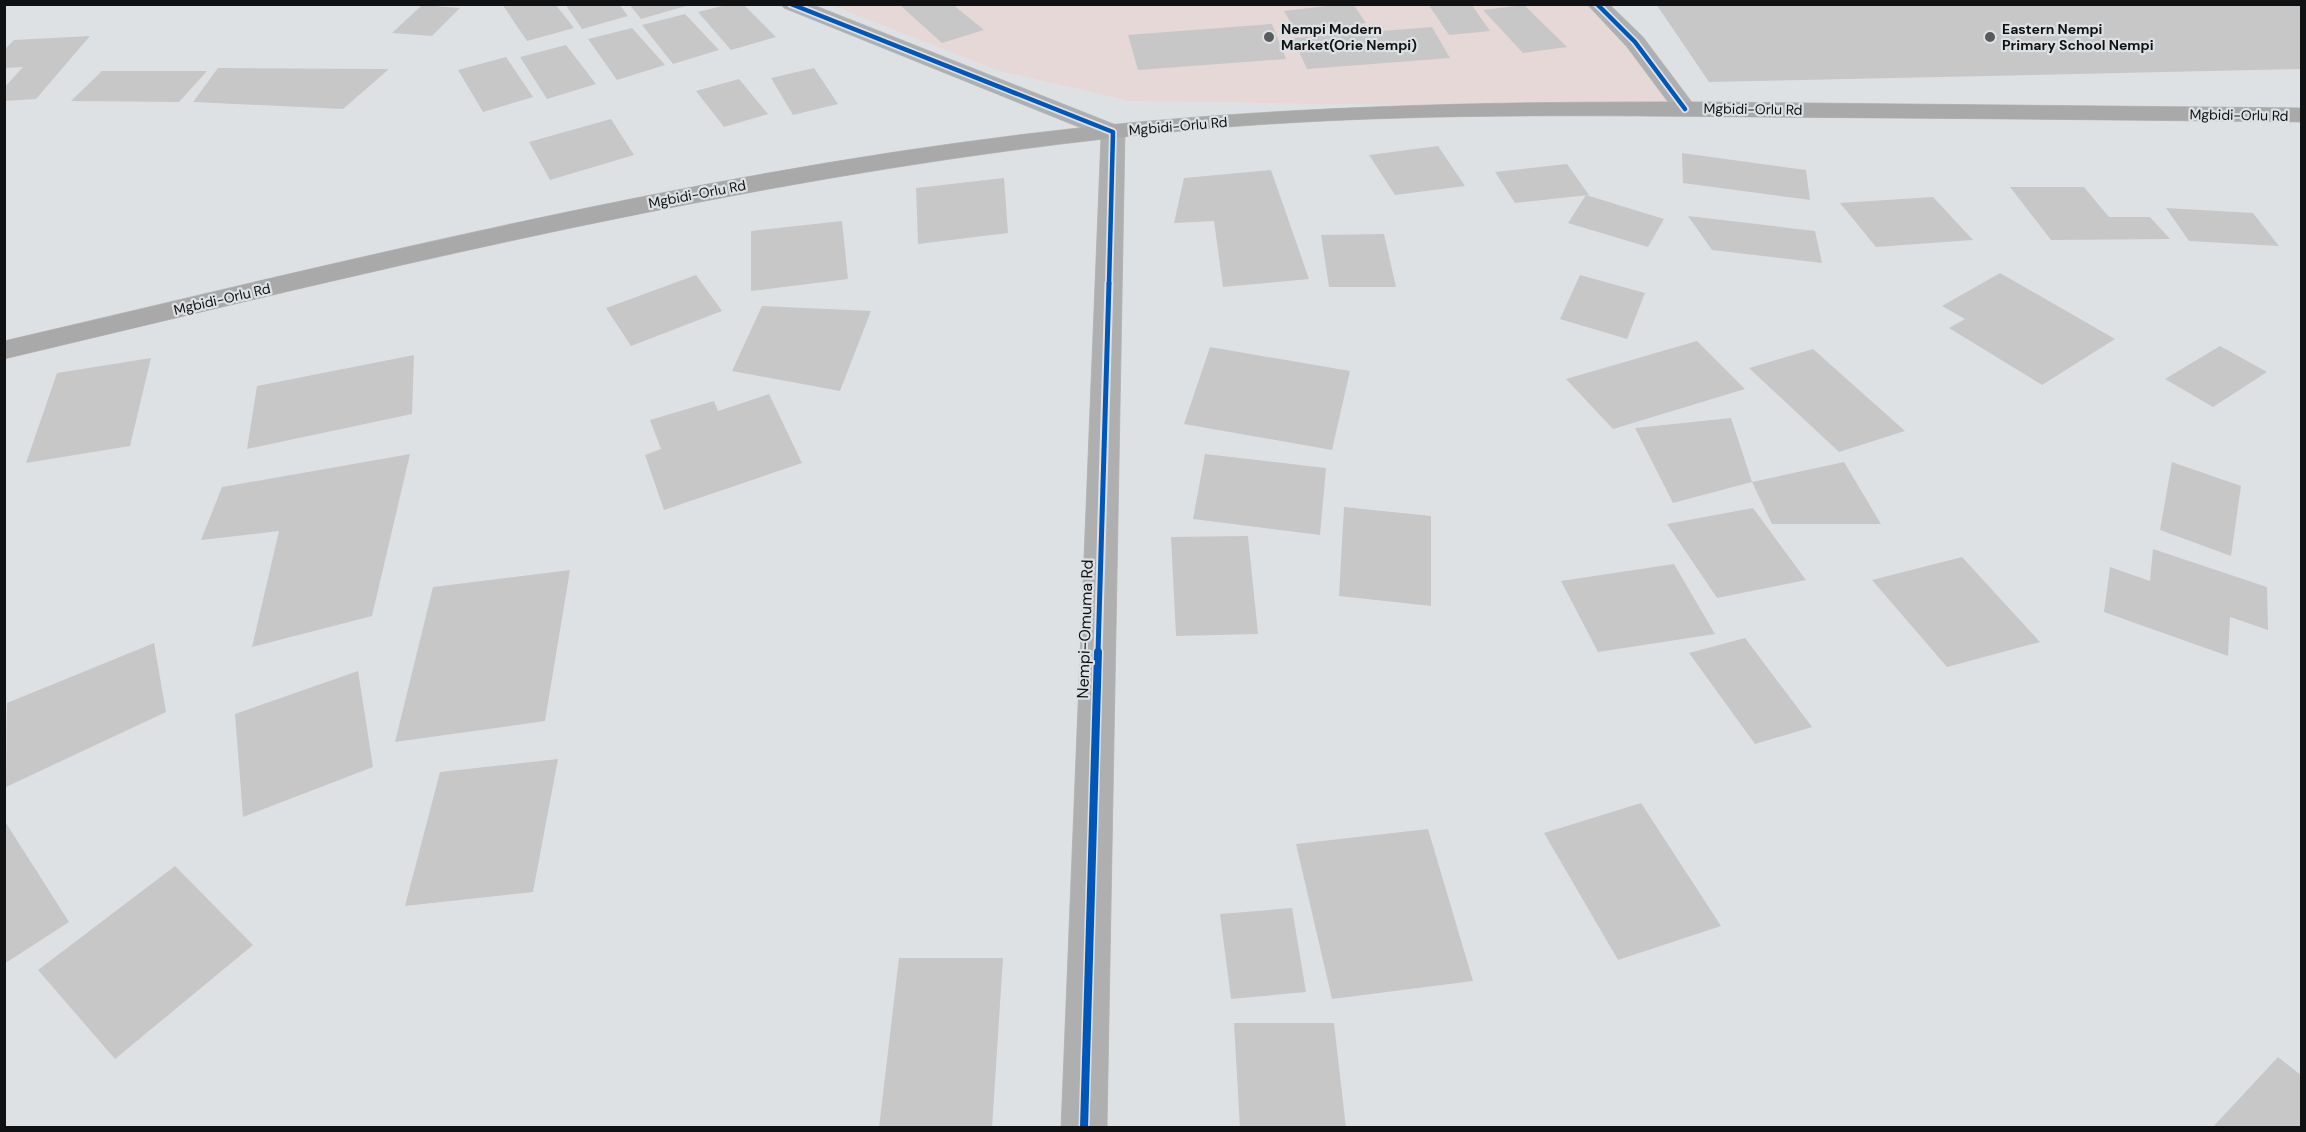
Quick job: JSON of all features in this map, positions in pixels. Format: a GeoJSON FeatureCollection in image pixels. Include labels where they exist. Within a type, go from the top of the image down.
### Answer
{"type":"FeatureCollection","features":[{"type":"Feature","properties":{"kind":"main road","name":"Mgbidi-Orlu Rd"},"geometry":{"type":"LineString","coordinates":[[4,351],[443,246],[735,186],[960,150],[1173,125],[1426,110],[1685,109],[2301,115]]}},
{"type":"Feature","properties":{"kind":"street"},"geometry":{"type":"LineString","coordinates":[[791,4],[1113,132]]}},
{"type":"Feature","properties":{"kind":"street"},"geometry":{"type":"LineString","coordinates":[[1597,4],[1635,42],[1685,109]]}},
{"type":"Feature","properties":{"kind":"street","name":"Nempi-Omuma Rd"},"geometry":{"type":"LineString","coordinates":[[1084,1128],[1113,132]]}},
{"type":"Feature","properties":{"kind":"shaded area","name":"Nempi Modern Market(Orie Nempi)"},"geometry":{"type":"Polygon","coordinates":[[[831,5],[1597,5],[1685,109],[1131,101],[997,70],[831,5]]]}},
{"type":"Feature","properties":{"kind":"building"},"geometry":{"type":"Polygon","coordinates":[[[502,4],[555,4],[574,28],[527,41],[502,4]]]}},
{"type":"Feature","properties":{"kind":"building"},"geometry":{"type":"Polygon","coordinates":[[[565,4],[619,4],[628,16],[582,29],[565,4]]]}},
{"type":"Feature","properties":{"kind":"building"},"geometry":{"type":"Polygon","coordinates":[[[629,4],[684,4],[686,6],[641,19],[629,4]]]}},
{"type":"Feature","properties":{"kind":"building"},"geometry":{"type":"Polygon","coordinates":[[[730,4],[743,4],[776,37],[731,50],[698,12],[730,4]]]}},
{"type":"Feature","properties":{"kind":"building"},"geometry":{"type":"Polygon","coordinates":[[[905,4],[952,4],[984,30],[942,43],[901,6],[905,4]]]}},
{"type":"Feature","properties":{"kind":"building"},"geometry":{"type":"Polygon","coordinates":[[[1353,4],[1366,23],[1296,32],[1284,11],[1353,4]]]}},
{"type":"Feature","properties":{"kind":"building"},"geometry":{"type":"Polygon","coordinates":[[[1428,4],[1471,4],[1490,31],[1449,35],[1428,4]]]}},
{"type":"Feature","properties":{"kind":"building","name":"Eastern Nempi Primary School Nempi"},"geometry":{"type":"Polygon","coordinates":[[[1656,4],[2302,4],[2302,69],[1709,82],[1656,4]]]}},
{"type":"Feature","properties":{"kind":"building"},"geometry":{"type":"Polygon","coordinates":[[[422,5],[460,8],[432,36],[392,33],[422,5]]]}},
{"type":"Feature","properties":{"kind":"building"},"geometry":{"type":"Polygon","coordinates":[[[1524,5],[1567,47],[1523,53],[1483,10],[1524,5]]]}},
{"type":"Feature","properties":{"kind":"building"},"geometry":{"type":"Polygon","coordinates":[[[685,14],[719,50],[673,64],[642,25],[685,14]]]}},
{"type":"Feature","properties":{"kind":"building"},"geometry":{"type":"Polygon","coordinates":[[[1272,24],[1286,59],[1138,70],[1128,35],[1272,24]]]}},
{"type":"Feature","properties":{"kind":"building"},"geometry":{"type":"Polygon","coordinates":[[[1432,27],[1450,58],[1307,69],[1293,38],[1432,27]]]}},
{"type":"Feature","properties":{"kind":"building"},"geometry":{"type":"Polygon","coordinates":[[[632,28],[665,65],[617,80],[588,39],[632,28]]]}},
{"type":"Feature","properties":{"kind":"building"},"geometry":{"type":"Polygon","coordinates":[[[90,36],[36,99],[4,101],[4,88],[23,67],[4,68],[4,50],[14,40],[90,36]]]}},
{"type":"Feature","properties":{"kind":"building"},"geometry":{"type":"Polygon","coordinates":[[[566,45],[596,84],[547,99],[520,57],[566,45]]]}},
{"type":"Feature","properties":{"kind":"building"},"geometry":{"type":"Polygon","coordinates":[[[506,57],[533,97],[483,112],[458,70],[506,57]]]}},
{"type":"Feature","properties":{"kind":"building"},"geometry":{"type":"Polygon","coordinates":[[[218,68],[389,69],[343,109],[193,102],[218,68]]]}},
{"type":"Feature","properties":{"kind":"building"},"geometry":{"type":"Polygon","coordinates":[[[814,68],[838,104],[793,115],[771,78],[814,68]]]}},
{"type":"Feature","properties":{"kind":"building"},"geometry":{"type":"Polygon","coordinates":[[[102,71],[207,71],[179,102],[71,101],[102,71]]]}},
{"type":"Feature","properties":{"kind":"building"},"geometry":{"type":"Polygon","coordinates":[[[739,79],[768,114],[724,127],[696,91],[739,79]]]}},
{"type":"Feature","properties":{"kind":"building"},"geometry":{"type":"Polygon","coordinates":[[[611,119],[634,155],[550,180],[529,142],[611,119]]]}},
{"type":"Feature","properties":{"kind":"building"},"geometry":{"type":"Polygon","coordinates":[[[1438,146],[1465,186],[1395,195],[1369,155],[1438,146]]]}},
{"type":"Feature","properties":{"kind":"building"},"geometry":{"type":"Polygon","coordinates":[[[1682,153],[1806,170],[1810,200],[1683,183],[1682,153]]]}},
{"type":"Feature","properties":{"kind":"building"},"geometry":{"type":"Polygon","coordinates":[[[1567,164],[1589,195],[1515,203],[1495,172],[1567,164]]]}},
{"type":"Feature","properties":{"kind":"building"},"geometry":{"type":"Polygon","coordinates":[[[1271,170],[1309,279],[1223,287],[1214,221],[1174,223],[1184,178],[1271,170]]]}},
{"type":"Feature","properties":{"kind":"building"},"geometry":{"type":"Polygon","coordinates":[[[1004,178],[1008,233],[918,244],[916,188],[1004,178]]]}},
{"type":"Feature","properties":{"kind":"building"},"geometry":{"type":"Polygon","coordinates":[[[2010,187],[2084,187],[2109,217],[2150,217],[2170,239],[2051,240],[2010,187]]]}},
{"type":"Feature","properties":{"kind":"building"},"geometry":{"type":"Polygon","coordinates":[[[1586,195],[1664,219],[1648,247],[1568,223],[1586,195]]]}},
{"type":"Feature","properties":{"kind":"building"},"geometry":{"type":"Polygon","coordinates":[[[1933,197],[1973,240],[1876,247],[1840,203],[1933,197]]]}},
{"type":"Feature","properties":{"kind":"building"},"geometry":{"type":"Polygon","coordinates":[[[2166,208],[2253,213],[2279,246],[2189,241],[2166,208]]]}},
{"type":"Feature","properties":{"kind":"building"},"geometry":{"type":"Polygon","coordinates":[[[1688,216],[1815,231],[1822,263],[1712,250],[1688,216]]]}},
{"type":"Feature","properties":{"kind":"building"},"geometry":{"type":"Polygon","coordinates":[[[842,221],[848,279],[751,291],[751,231],[842,221]]]}},
{"type":"Feature","properties":{"kind":"building"},"geometry":{"type":"Polygon","coordinates":[[[1384,234],[1396,287],[1329,287],[1321,235],[1384,234]]]}},
{"type":"Feature","properties":{"kind":"building"},"geometry":{"type":"Polygon","coordinates":[[[2000,273],[2115,339],[2042,385],[1949,328],[1965,319],[1942,306],[2000,273]]]}},
{"type":"Feature","properties":{"kind":"building"},"geometry":{"type":"Polygon","coordinates":[[[696,275],[722,311],[631,346],[606,308],[696,275]]]}},
{"type":"Feature","properties":{"kind":"building"},"geometry":{"type":"Polygon","coordinates":[[[1580,275],[1645,293],[1627,339],[1560,319],[1580,275]]]}},
{"type":"Feature","properties":{"kind":"building"},"geometry":{"type":"Polygon","coordinates":[[[762,306],[871,311],[840,391],[732,371],[762,306]]]}},
{"type":"Feature","properties":{"kind":"building"},"geometry":{"type":"Polygon","coordinates":[[[1697,341],[1745,389],[1613,429],[1566,379],[1697,341]]]}},
{"type":"Feature","properties":{"kind":"building"},"geometry":{"type":"Polygon","coordinates":[[[2220,346],[2267,372],[2213,407],[2165,379],[2220,346]]]}},
{"type":"Feature","properties":{"kind":"building"},"geometry":{"type":"Polygon","coordinates":[[[1210,347],[1350,371],[1332,450],[1184,424],[1210,347]]]}},
{"type":"Feature","properties":{"kind":"building"},"geometry":{"type":"Polygon","coordinates":[[[1813,349],[1905,431],[1839,452],[1749,368],[1813,349]]]}},
{"type":"Feature","properties":{"kind":"building"},"geometry":{"type":"Polygon","coordinates":[[[414,355],[412,414],[247,449],[257,386],[414,355]]]}},
{"type":"Feature","properties":{"kind":"building"},"geometry":{"type":"Polygon","coordinates":[[[151,358],[130,446],[26,463],[57,373],[151,358]]]}},
{"type":"Feature","properties":{"kind":"building"},"geometry":{"type":"Polygon","coordinates":[[[769,394],[802,463],[664,510],[645,455],[661,449],[650,420],[714,401],[718,411],[769,394]]]}},
{"type":"Feature","properties":{"kind":"building"},"geometry":{"type":"Polygon","coordinates":[[[1731,418],[1752,482],[1673,503],[1635,428],[1731,418]]]}},
{"type":"Feature","properties":{"kind":"building"},"geometry":{"type":"Polygon","coordinates":[[[410,454],[372,616],[252,647],[279,531],[201,540],[222,487],[410,454]]]}},
{"type":"Feature","properties":{"kind":"building"},"geometry":{"type":"Polygon","coordinates":[[[1205,454],[1326,468],[1320,535],[1193,519],[1205,454]]]}},
{"type":"Feature","properties":{"kind":"building"},"geometry":{"type":"Polygon","coordinates":[[[1844,462],[1881,524],[1772,524],[1752,482],[1844,462]]]}},
{"type":"Feature","properties":{"kind":"building"},"geometry":{"type":"Polygon","coordinates":[[[2172,462],[2241,486],[2231,556],[2160,530],[2172,462]]]}},
{"type":"Feature","properties":{"kind":"building"},"geometry":{"type":"Polygon","coordinates":[[[1344,507],[1431,516],[1431,606],[1339,596],[1344,507]]]}},
{"type":"Feature","properties":{"kind":"building"},"geometry":{"type":"Polygon","coordinates":[[[1753,508],[1806,580],[1717,598],[1667,524],[1753,508]]]}},
{"type":"Feature","properties":{"kind":"building"},"geometry":{"type":"Polygon","coordinates":[[[1248,536],[1258,634],[1176,636],[1171,537],[1248,536]]]}},
{"type":"Feature","properties":{"kind":"building"},"geometry":{"type":"Polygon","coordinates":[[[2153,549],[2267,587],[2268,630],[2230,617],[2228,656],[2104,612],[2110,567],[2150,581],[2153,549]]]}},
{"type":"Feature","properties":{"kind":"building"},"geometry":{"type":"Polygon","coordinates":[[[1962,557],[2040,642],[1947,667],[1872,580],[1962,557]]]}},
{"type":"Feature","properties":{"kind":"building"},"geometry":{"type":"Polygon","coordinates":[[[1674,564],[1715,634],[1598,652],[1561,581],[1674,564]]]}},
{"type":"Feature","properties":{"kind":"building"},"geometry":{"type":"Polygon","coordinates":[[[570,570],[545,721],[395,742],[433,587],[570,570]]]}},
{"type":"Feature","properties":{"kind":"building"},"geometry":{"type":"Polygon","coordinates":[[[1745,638],[1812,727],[1755,744],[1689,653],[1745,638]]]}},
{"type":"Feature","properties":{"kind":"building"},"geometry":{"type":"Polygon","coordinates":[[[154,643],[166,712],[6,787],[7,703],[154,643]]]}},
{"type":"Feature","properties":{"kind":"building"},"geometry":{"type":"Polygon","coordinates":[[[358,671],[373,767],[243,817],[235,714],[358,671]]]}},
{"type":"Feature","properties":{"kind":"building"},"geometry":{"type":"Polygon","coordinates":[[[558,759],[533,892],[405,906],[440,772],[558,759]]]}},
{"type":"Feature","properties":{"kind":"building"},"geometry":{"type":"Polygon","coordinates":[[[1641,803],[1721,926],[1618,960],[1544,833],[1641,803]]]}},
{"type":"Feature","properties":{"kind":"building"},"geometry":{"type":"Polygon","coordinates":[[[4,820],[69,922],[4,964],[4,820]]]}},
{"type":"Feature","properties":{"kind":"building"},"geometry":{"type":"Polygon","coordinates":[[[1428,829],[1473,981],[1332,999],[1296,844],[1428,829]]]}},
{"type":"Feature","properties":{"kind":"building"},"geometry":{"type":"Polygon","coordinates":[[[175,866],[253,945],[115,1059],[38,970],[175,866]]]}},
{"type":"Feature","properties":{"kind":"building"},"geometry":{"type":"Polygon","coordinates":[[[1292,908],[1306,992],[1231,999],[1220,914],[1292,908]]]}},
{"type":"Feature","properties":{"kind":"building"},"geometry":{"type":"Polygon","coordinates":[[[899,958],[1003,958],[992,1128],[879,1128],[899,958]]]}},
{"type":"Feature","properties":{"kind":"building"},"geometry":{"type":"Polygon","coordinates":[[[1234,1023],[1334,1023],[1346,1128],[1240,1128],[1234,1023]]]}},
{"type":"Feature","properties":{"kind":"building"},"geometry":{"type":"Polygon","coordinates":[[[2278,1057],[2302,1076],[2302,1128],[2212,1128],[2278,1057]]]}},
{"type":"Feature","properties":{"kind":"cycle path"},"geometry":{"type":"LineString","coordinates":[[791,4],[1113,132],[1084,1128]]}},
{"type":"Feature","properties":{"kind":"cycle path"},"geometry":{"type":"LineString","coordinates":[[1597,4],[1635,42],[1685,109]]}},
{"type":"Feature","properties":{"kind":"place","name":"Nempi Modern Market(Orie Nempi)"},"geometry":{"type":"Point","coordinates":[1269,37]}},
{"type":"Feature","properties":{"kind":"place","name":"Eastern Nempi Primary School Nempi"},"geometry":{"type":"Point","coordinates":[1990,37]}}]}
